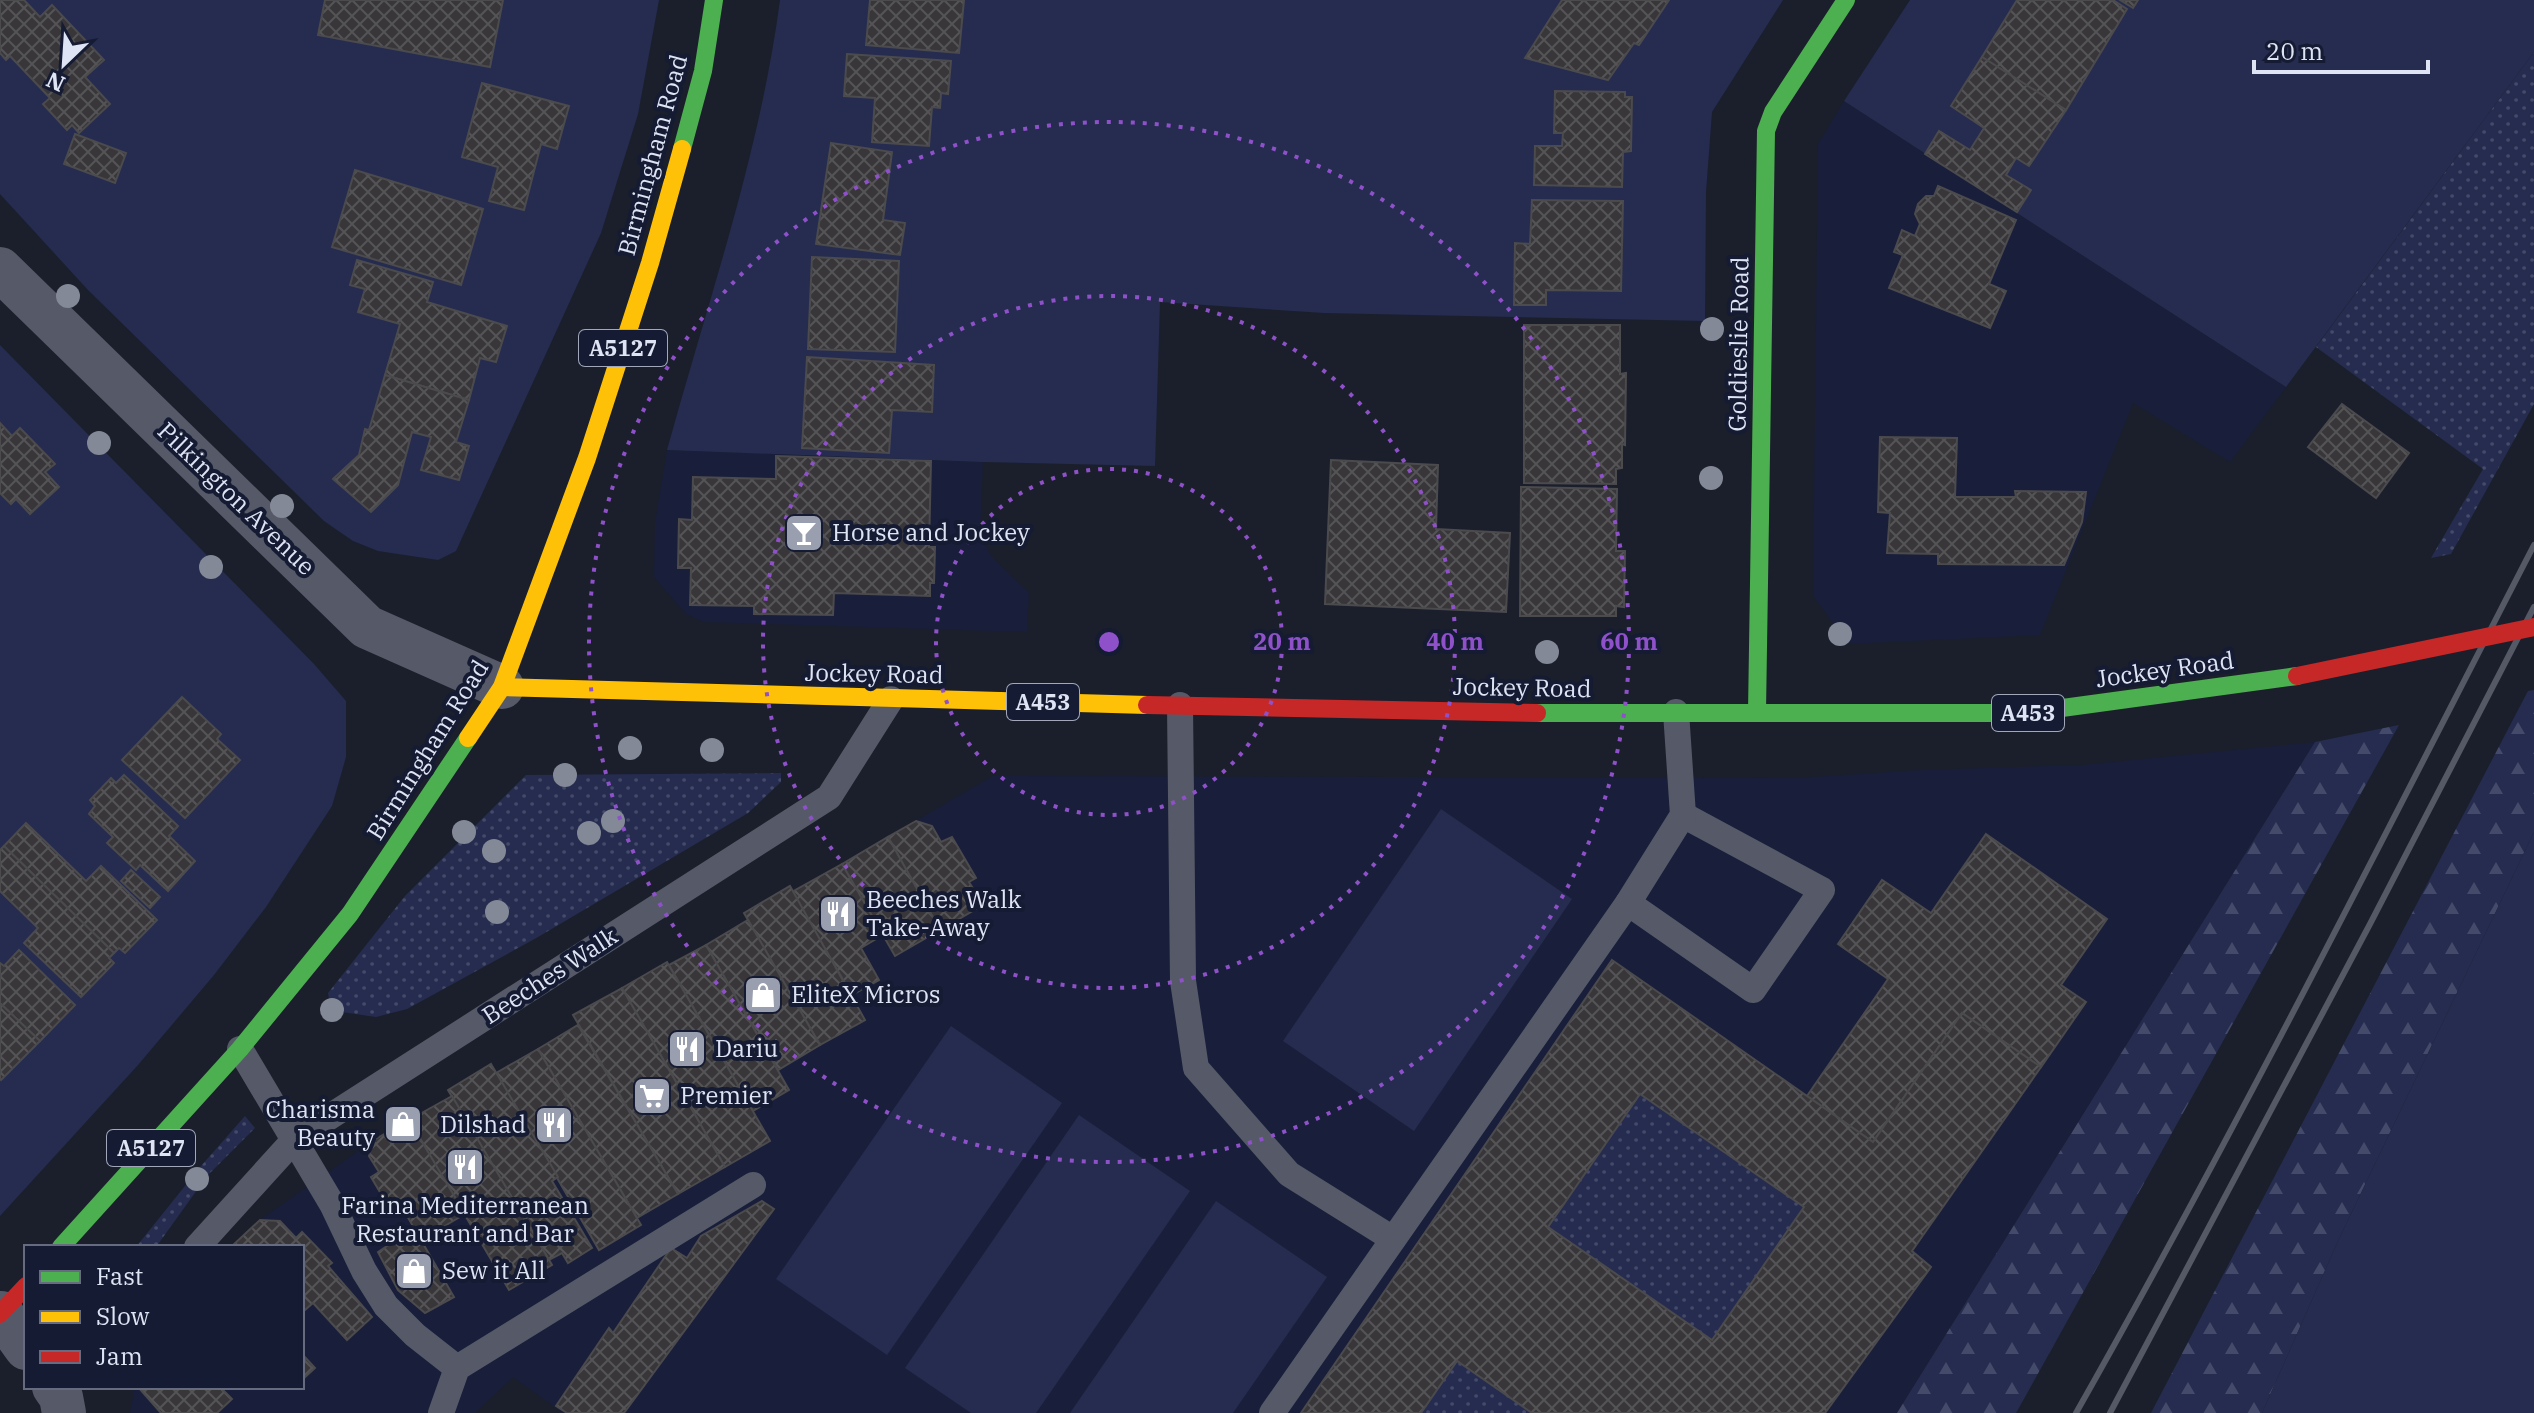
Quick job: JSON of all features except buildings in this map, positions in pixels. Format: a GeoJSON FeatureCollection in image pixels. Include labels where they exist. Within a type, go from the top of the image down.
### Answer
{"type":"FeatureCollection","features":[{"type":"Feature","properties":{"kind":"main road","name":"Birmingham Road"},"geometry":{"type":"LineString","coordinates":[[63,1245],[240,1049],[350,914],[502,687],[587,458],[650,263],[703,71],[714,0]]}},
{"type":"Feature","properties":{"kind":"main road","name":"Goldieslie Road"},"geometry":{"type":"LineString","coordinates":[[1757,712],[1766,131],[1773,112],[1846,0]]}},
{"type":"Feature","properties":{"kind":"main road","name":"Jockey Road"},"geometry":{"type":"LineString","coordinates":[[502,687],[1585,714],[2026,713],[2297,676],[2534,627]]}},
{"type":"Feature","properties":{"kind":"street","name":"Pilkington Avenue"},"geometry":{"type":"LineString","coordinates":[[0,269],[367,627],[502,687]]}},
{"type":"Feature","properties":{"kind":"street"},"geometry":{"type":"LineString","coordinates":[[9,1304],[24,1343]]}},
{"type":"Feature","properties":{"kind":"lane","name":"Beeches Walk"},"geometry":{"type":"LineString","coordinates":[[199,1245],[295,1139],[829,797],[891,699]]}},
{"type":"Feature","properties":{"kind":"lane"},"geometry":{"type":"LineString","coordinates":[[1180,705],[1183,981],[1196,1068],[1289,1174],[1393,1239]]}},
{"type":"Feature","properties":{"kind":"lane"},"geometry":{"type":"LineString","coordinates":[[1272,1413],[1628,903],[1683,815],[1676,712]]}},
{"type":"Feature","properties":{"kind":"lane"},"geometry":{"type":"LineString","coordinates":[[1628,903],[1753,990],[1822,890],[1683,815]]}},
{"type":"Feature","properties":{"kind":"lane"},"geometry":{"type":"LineString","coordinates":[[240,1049],[332,1204],[364,1271],[386,1306],[415,1335],[457,1368]]}},
{"type":"Feature","properties":{"kind":"lane"},"geometry":{"type":"LineString","coordinates":[[441,1413],[457,1368],[753,1185]]}},
{"type":"Feature","properties":{"kind":"shaded area"},"geometry":{"type":"Polygon","coordinates":[[[1844,101],[2286,387],[2230,462],[2133,403],[2040,635],[1849,644],[1813,596],[1818,144],[1844,101]]]}},
{"type":"Feature","properties":{"kind":"shaded area"},"geometry":{"type":"Polygon","coordinates":[[[667,450],[983,462],[980,534],[991,556],[1029,593],[1027,632],[704,622],[686,614],[654,577],[655,523],[667,450]]]}},
{"type":"Feature","properties":{"kind":"shaded area"},"geometry":{"type":"Polygon","coordinates":[[[2315,742],[1897,1413],[563,1413],[513,1377],[475,1413],[130,1413],[135,1389],[304,1389],[304,1245],[233,1245],[260,1220],[374,1140],[451,1096],[448,1090],[491,1064],[496,1072],[577,1025],[573,1015],[748,921],[744,913],[790,886],[793,892],[993,776],[1796,778],[2082,765],[2315,742]]]}},
{"type":"Feature","properties":{"kind":"green space"},"geometry":{"type":"Polygon","coordinates":[[[0,0],[659,0],[638,114],[601,233],[456,551],[438,560],[378,551],[353,541],[324,521],[88,290],[0,194],[0,0]]]}},
{"type":"Feature","properties":{"kind":"green space"},"geometry":{"type":"Polygon","coordinates":[[[780,0],[1783,0],[1712,112],[1706,192],[1705,321],[1324,313],[1160,302],[1155,466],[667,450],[746,170],[760,114],[780,0]]]}},
{"type":"Feature","properties":{"kind":"green space"},"geometry":{"type":"Polygon","coordinates":[[[1910,0],[2534,0],[2534,52],[2286,387],[1844,101],[1910,0]]]}},
{"type":"Feature","properties":{"kind":"green space"},"geometry":{"type":"Polygon","coordinates":[[[2534,52],[2534,404],[2451,554],[2431,558],[2483,469],[2316,347],[2534,52]]]}},
{"type":"Feature","properties":{"kind":"green space"},"geometry":{"type":"Polygon","coordinates":[[[0,345],[314,664],[346,701],[346,757],[332,806],[266,907],[138,1065],[0,1216],[0,345]]]}},
{"type":"Feature","properties":{"kind":"green space"},"geometry":{"type":"Polygon","coordinates":[[[2534,690],[2534,832],[2338,1241],[2262,1413],[2151,1413],[2528,691],[2534,690]]]}},
{"type":"Feature","properties":{"kind":"green space"},"geometry":{"type":"Polygon","coordinates":[[[2399,725],[2016,1413],[1897,1413],[2315,742],[2399,725]]]}},
{"type":"Feature","properties":{"kind":"green space"},"geometry":{"type":"Polygon","coordinates":[[[781,773],[781,782],[748,813],[538,937],[407,1009],[376,1017],[342,1012],[330,1004],[328,993],[405,896],[526,775],[781,773]]]}},
{"type":"Feature","properties":{"kind":"green space"},"geometry":{"type":"Polygon","coordinates":[[[1441,809],[1572,899],[1414,1131],[1283,1041],[1441,809]]]}},
{"type":"Feature","properties":{"kind":"green space"},"geometry":{"type":"Polygon","coordinates":[[[2534,832],[2534,1413],[2262,1413],[2338,1241],[2534,832]]]}},
{"type":"Feature","properties":{"kind":"green space"},"geometry":{"type":"Polygon","coordinates":[[[951,1026],[1062,1103],[887,1355],[776,1279],[951,1026]]]}},
{"type":"Feature","properties":{"kind":"green space"},"geometry":{"type":"Polygon","coordinates":[[[1640,1094],[1804,1207],[1712,1340],[1548,1227],[1640,1094]]]}},
{"type":"Feature","properties":{"kind":"green space"},"geometry":{"type":"Polygon","coordinates":[[[1079,1115],[1190,1191],[1036,1413],[971,1413],[905,1368],[1079,1115]]]}},
{"type":"Feature","properties":{"kind":"green space"},"geometry":{"type":"Polygon","coordinates":[[[245,1116],[255,1128],[207,1176],[157,1245],[138,1245],[245,1116]]]}},
{"type":"Feature","properties":{"kind":"green space"},"geometry":{"type":"Polygon","coordinates":[[[1216,1201],[1327,1277],[1233,1413],[1070,1413],[1216,1201]]]}},
{"type":"Feature","properties":{"kind":"green space"},"geometry":{"type":"Polygon","coordinates":[[[1457,1361],[1532,1413],[1421,1413],[1457,1361]]]}},
{"type":"Feature","properties":{"kind":"railway"},"geometry":{"type":"LineString","coordinates":[[2076,1413],[2252,1090],[2534,545]]}},
{"type":"Feature","properties":{"kind":"railway"},"geometry":{"type":"LineString","coordinates":[[2110,1413],[2370,924],[2534,607]]}},
{"type":"Feature","properties":{"kind":"traffic: fast"},"geometry":{"type":"LineString","coordinates":[[682,149],[703,71],[714,0]]}},
{"type":"Feature","properties":{"kind":"traffic: fast"},"geometry":{"type":"LineString","coordinates":[[1757,712],[1766,131],[1773,112],[1846,0]]}},
{"type":"Feature","properties":{"kind":"traffic: fast"},"geometry":{"type":"LineString","coordinates":[[1537,713],[2026,713],[2297,676]]}},
{"type":"Feature","properties":{"kind":"traffic: fast"},"geometry":{"type":"LineString","coordinates":[[63,1245],[240,1049],[350,914],[468,738]]}},
{"type":"Feature","properties":{"kind":"traffic: slow"},"geometry":{"type":"LineString","coordinates":[[468,738],[502,687],[587,458],[650,263],[682,149]]}},
{"type":"Feature","properties":{"kind":"traffic: slow"},"geometry":{"type":"LineString","coordinates":[[502,687],[1147,705]]}},
{"type":"Feature","properties":{"kind":"traffic: jam"},"geometry":{"type":"LineString","coordinates":[[2297,676],[2534,627]]}},
{"type":"Feature","properties":{"kind":"traffic: jam"},"geometry":{"type":"LineString","coordinates":[[1147,705],[1537,713]]}},
{"type":"Feature","properties":{"kind":"traffic: jam"},"geometry":{"type":"LineString","coordinates":[[0,1314],[24,1288]]}},
{"type":"Feature","properties":{"kind":"place","name":"Horse and Jockey"},"geometry":{"type":"Point","coordinates":[804,533]}},
{"type":"Feature","properties":{"kind":"place","name":"Beeches Walk Take-Away"},"geometry":{"type":"Point","coordinates":[838,914]}},
{"type":"Feature","properties":{"kind":"place","name":"EliteX Micros"},"geometry":{"type":"Point","coordinates":[763,995]}},
{"type":"Feature","properties":{"kind":"place","name":"Dariu"},"geometry":{"type":"Point","coordinates":[687,1049]}},
{"type":"Feature","properties":{"kind":"place","name":"Premier"},"geometry":{"type":"Point","coordinates":[652,1096]}},
{"type":"Feature","properties":{"kind":"place","name":"Charisma Beauty"},"geometry":{"type":"Point","coordinates":[403,1124]}},
{"type":"Feature","properties":{"kind":"place","name":"Dilshad"},"geometry":{"type":"Point","coordinates":[554,1125]}},
{"type":"Feature","properties":{"kind":"place","name":"Farina Mediterranean Restaurant and Bar"},"geometry":{"type":"Point","coordinates":[465,1167]}},
{"type":"Feature","properties":{"kind":"place","name":"Sew it All"},"geometry":{"type":"Point","coordinates":[414,1271]}}]}
